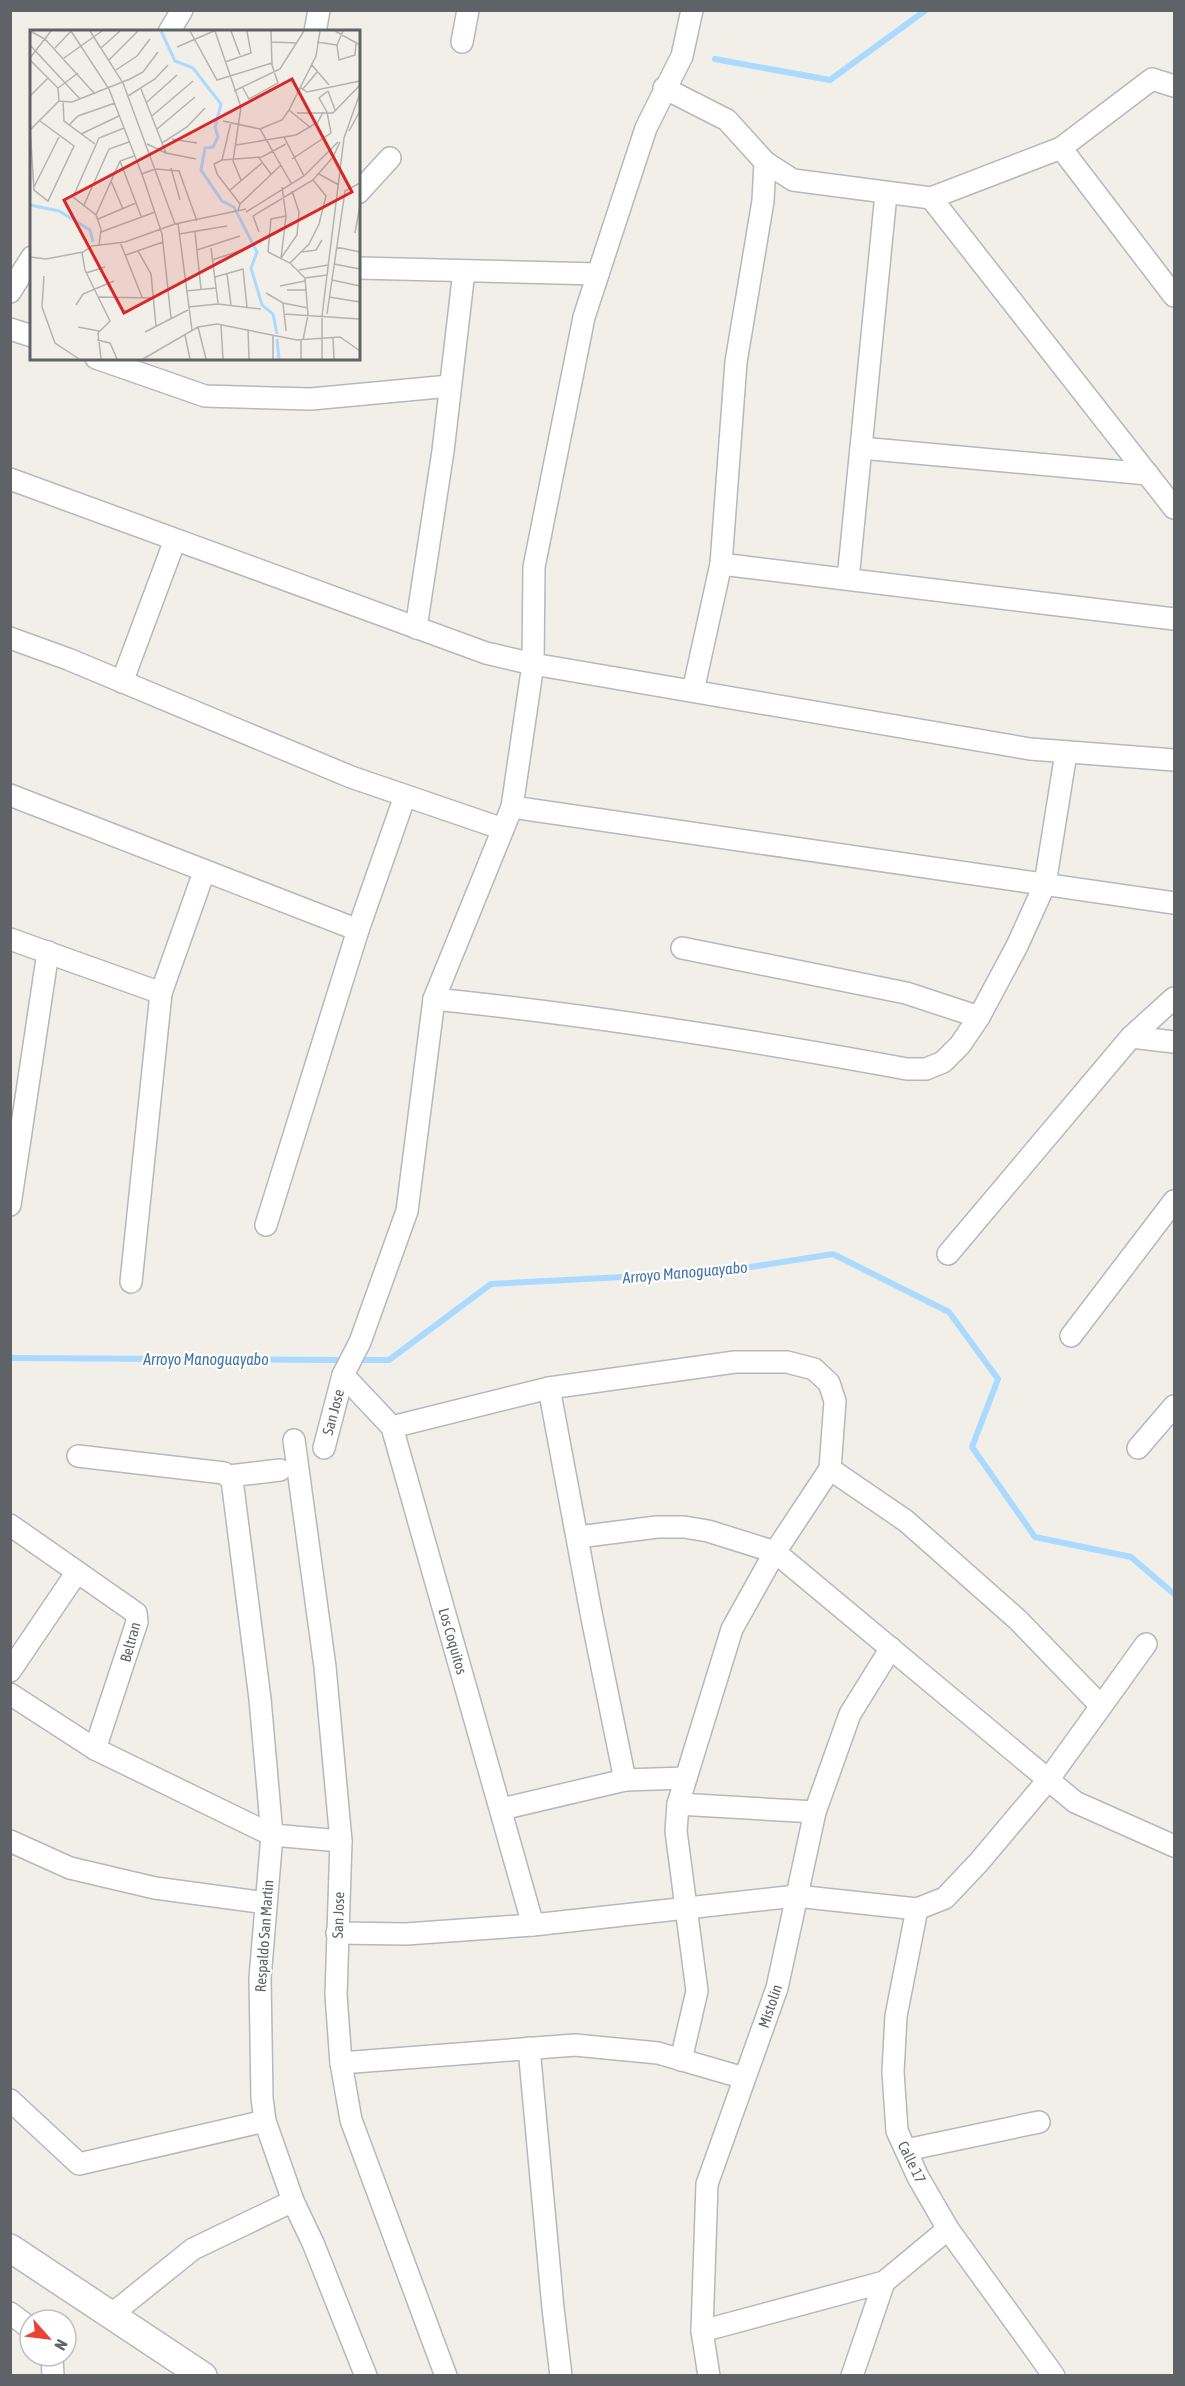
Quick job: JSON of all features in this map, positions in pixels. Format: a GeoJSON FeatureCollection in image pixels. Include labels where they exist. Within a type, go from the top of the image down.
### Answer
{"type":"FeatureCollection","features":[{"type":"Feature","properties":{"kind":"street"},"geometry":{"type":"LineString","coordinates":[[170,30],[183,10]]}},
{"type":"Feature","properties":{"kind":"street"},"geometry":{"type":"LineString","coordinates":[[315,30],[320,10]]}},
{"type":"Feature","properties":{"kind":"street"},"geometry":{"type":"LineString","coordinates":[[462,42],[468,10]]}},
{"type":"Feature","properties":{"kind":"street","name":"San Jose"},"geometry":{"type":"LineString","coordinates":[[324,1448],[343,1375],[360,1342],[407,1211],[434,999],[512,807],[533,664],[534,567],[584,317],[646,128],[682,56],[692,10]]}},
{"type":"Feature","properties":{"kind":"street"},"geometry":{"type":"LineString","coordinates":[[664,88],[728,120],[765,162],[793,180],[886,194],[931,198],[1061,148],[1152,79],[1174,86]]}},
{"type":"Feature","properties":{"kind":"street"},"geometry":{"type":"LineString","coordinates":[[1061,148],[1174,296]]}},
{"type":"Feature","properties":{"kind":"street"},"geometry":{"type":"LineString","coordinates":[[360,191],[390,158]]}},
{"type":"Feature","properties":{"kind":"street"},"geometry":{"type":"LineString","coordinates":[[693,691],[721,564],[736,362],[763,201],[765,162]]}},
{"type":"Feature","properties":{"kind":"street"},"geometry":{"type":"LineString","coordinates":[[848,579],[886,194]]}},
{"type":"Feature","properties":{"kind":"street"},"geometry":{"type":"LineString","coordinates":[[931,198],[1174,508]]}},
{"type":"Feature","properties":{"kind":"street"},"geometry":{"type":"LineString","coordinates":[[10,292],[30,260]]}},
{"type":"Feature","properties":{"kind":"street"},"geometry":{"type":"LineString","coordinates":[[360,268],[598,274]]}},
{"type":"Feature","properties":{"kind":"street"},"geometry":{"type":"LineString","coordinates":[[416,628],[464,271]]}},
{"type":"Feature","properties":{"kind":"street"},"geometry":{"type":"LineString","coordinates":[[10,329],[30,335]]}},
{"type":"Feature","properties":{"kind":"street"},"geometry":{"type":"LineString","coordinates":[[102,360],[205,396],[310,399],[450,386]]}},
{"type":"Feature","properties":{"kind":"street"},"geometry":{"type":"LineString","coordinates":[[861,448],[1148,474]]}},
{"type":"Feature","properties":{"kind":"street"},"geometry":{"type":"LineString","coordinates":[[10,479],[486,653],[533,664],[1066,753],[1174,760]]}},
{"type":"Feature","properties":{"kind":"street"},"geometry":{"type":"LineString","coordinates":[[122,681],[175,540]]}},
{"type":"Feature","properties":{"kind":"street"},"geometry":{"type":"LineString","coordinates":[[721,564],[1174,619]]}},
{"type":"Feature","properties":{"kind":"street"},"geometry":{"type":"LineString","coordinates":[[10,638],[122,681],[351,777],[503,829]]}},
{"type":"Feature","properties":{"kind":"street"},"geometry":{"type":"LineString","coordinates":[[434,999],[760,1042],[907,1069],[926,1069],[943,1062],[960,1046],[979,1017],[1017,946],[1045,884],[1066,753]]}},
{"type":"Feature","properties":{"kind":"street"},"geometry":{"type":"LineString","coordinates":[[10,795],[358,930]]}},
{"type":"Feature","properties":{"kind":"street"},"geometry":{"type":"LineString","coordinates":[[266,1225],[358,930],[405,796]]}},
{"type":"Feature","properties":{"kind":"street"},"geometry":{"type":"LineString","coordinates":[[512,807],[1174,903]]}},
{"type":"Feature","properties":{"kind":"street"},"geometry":{"type":"LineString","coordinates":[[131,1282],[161,993],[204,872]]}},
{"type":"Feature","properties":{"kind":"street"},"geometry":{"type":"LineString","coordinates":[[10,939],[161,993]]}},
{"type":"Feature","properties":{"kind":"street"},"geometry":{"type":"LineString","coordinates":[[682,948],[906,993],[979,1017]]}},
{"type":"Feature","properties":{"kind":"street"},"geometry":{"type":"LineString","coordinates":[[10,1205],[48,952]]}},
{"type":"Feature","properties":{"kind":"street"},"geometry":{"type":"LineString","coordinates":[[948,1254],[1131,1037],[1174,998]]}},
{"type":"Feature","properties":{"kind":"street"},"geometry":{"type":"LineString","coordinates":[[1131,1037],[1174,1042]]}},
{"type":"Feature","properties":{"kind":"street"},"geometry":{"type":"LineString","coordinates":[[1071,1336],[1174,1201]]}},
{"type":"Feature","properties":{"kind":"street"},"geometry":{"type":"LineString","coordinates":[[392,1427],[549,1388],[735,1362],[787,1362],[814,1369],[829,1383],[835,1401],[830,1469],[775,1552],[732,1629],[678,1804],[676,1831],[697,1991],[681,2060]]}},
{"type":"Feature","properties":{"kind":"street","name":"Los Coquitos"},"geometry":{"type":"LineString","coordinates":[[343,1375],[392,1427],[533,1925]]}},
{"type":"Feature","properties":{"kind":"street"},"geometry":{"type":"LineString","coordinates":[[549,1388],[625,1780]]}},
{"type":"Feature","properties":{"kind":"street"},"geometry":{"type":"LineString","coordinates":[[1138,1448],[1174,1406]]}},
{"type":"Feature","properties":{"kind":"street","name":"San Jose"},"geometry":{"type":"LineString","coordinates":[[294,1440],[325,1667],[341,1841],[336,1995],[341,2063],[351,2120],[446,2376]]}},
{"type":"Feature","properties":{"kind":"street"},"geometry":{"type":"LineString","coordinates":[[78,1456],[230,1478],[280,1470]]}},
{"type":"Feature","properties":{"kind":"street"},"geometry":{"type":"LineString","coordinates":[[830,1469],[906,1521],[1018,1620],[1101,1705]]}},
{"type":"Feature","properties":{"kind":"street","name":"Respaldo San Martin"},"geometry":{"type":"LineString","coordinates":[[230,1478],[260,1699],[272,1835],[260,1978],[262,2098],[265,2121],[293,2201],[313,2243],[366,2376]]}},
{"type":"Feature","properties":{"kind":"street","name":"Beltran"},"geometry":{"type":"LineString","coordinates":[[10,1525],[136,1613],[137,1622],[95,1749]]}},
{"type":"Feature","properties":{"kind":"street"},"geometry":{"type":"LineString","coordinates":[[578,1537],[657,1527],[684,1527],[708,1531],[775,1552],[1075,1802],[1174,1846]]}},
{"type":"Feature","properties":{"kind":"street"},"geometry":{"type":"LineString","coordinates":[[10,1671],[77,1572]]}},
{"type":"Feature","properties":{"kind":"street"},"geometry":{"type":"LineString","coordinates":[[337,1933],[406,1934],[533,1925],[796,1896],[917,1910],[945,1898],[979,1862],[1048,1780],[1146,1644]]}},
{"type":"Feature","properties":{"kind":"street","name":"Mistolin"},"geometry":{"type":"LineString","coordinates":[[709,2376],[702,2331],[707,2184],[777,1988],[815,1812],[850,1714],[891,1648]]}},
{"type":"Feature","properties":{"kind":"street"},"geometry":{"type":"LineString","coordinates":[[10,1695],[95,1749],[272,1835],[341,1841]]}},
{"type":"Feature","properties":{"kind":"street"},"geometry":{"type":"LineString","coordinates":[[502,1809],[625,1780],[685,1778]]}},
{"type":"Feature","properties":{"kind":"street"},"geometry":{"type":"LineString","coordinates":[[678,1804],[815,1812]]}},
{"type":"Feature","properties":{"kind":"street"},"geometry":{"type":"LineString","coordinates":[[10,1841],[70,1868],[156,1888],[266,1904]]}},
{"type":"Feature","properties":{"kind":"street","name":"Calle 17"},"geometry":{"type":"LineString","coordinates":[[917,1910],[896,2016],[893,2072],[897,2132],[948,2229],[1054,2376]]}},
{"type":"Feature","properties":{"kind":"street"},"geometry":{"type":"LineString","coordinates":[[341,2063],[575,2045],[658,2053],[744,2078]]}},
{"type":"Feature","properties":{"kind":"street"},"geometry":{"type":"LineString","coordinates":[[529,2048],[552,2308],[561,2376]]}},
{"type":"Feature","properties":{"kind":"street"},"geometry":{"type":"LineString","coordinates":[[10,2100],[79,2164],[265,2121]]}},
{"type":"Feature","properties":{"kind":"street"},"geometry":{"type":"LineString","coordinates":[[906,2150],[1039,2122]]}},
{"type":"Feature","properties":{"kind":"street"},"geometry":{"type":"LineString","coordinates":[[112,2314],[193,2249],[293,2201]]}},
{"type":"Feature","properties":{"kind":"street"},"geometry":{"type":"LineString","coordinates":[[702,2331],[884,2282],[948,2229]]}},
{"type":"Feature","properties":{"kind":"street"},"geometry":{"type":"LineString","coordinates":[[10,2248],[203,2376]]}},
{"type":"Feature","properties":{"kind":"street"},"geometry":{"type":"LineString","coordinates":[[852,2376],[884,2282]]}},
{"type":"Feature","properties":{"kind":"waterway"},"geometry":{"type":"LineString","coordinates":[[715,59],[830,80],[926,10]]}},
{"type":"Feature","properties":{"kind":"waterway","name":"Arroyo Manoguayabo"},"geometry":{"type":"LineString","coordinates":[[356,1360],[389,1360],[491,1284],[719,1272],[833,1254],[949,1312],[998,1379],[972,1447],[1035,1537],[1131,1557],[1174,1594]]}},
{"type":"Feature","properties":{"kind":"waterway","name":"Arroyo Manoguayabo"},"geometry":{"type":"LineString","coordinates":[[10,1358],[346,1360]]}}]}
